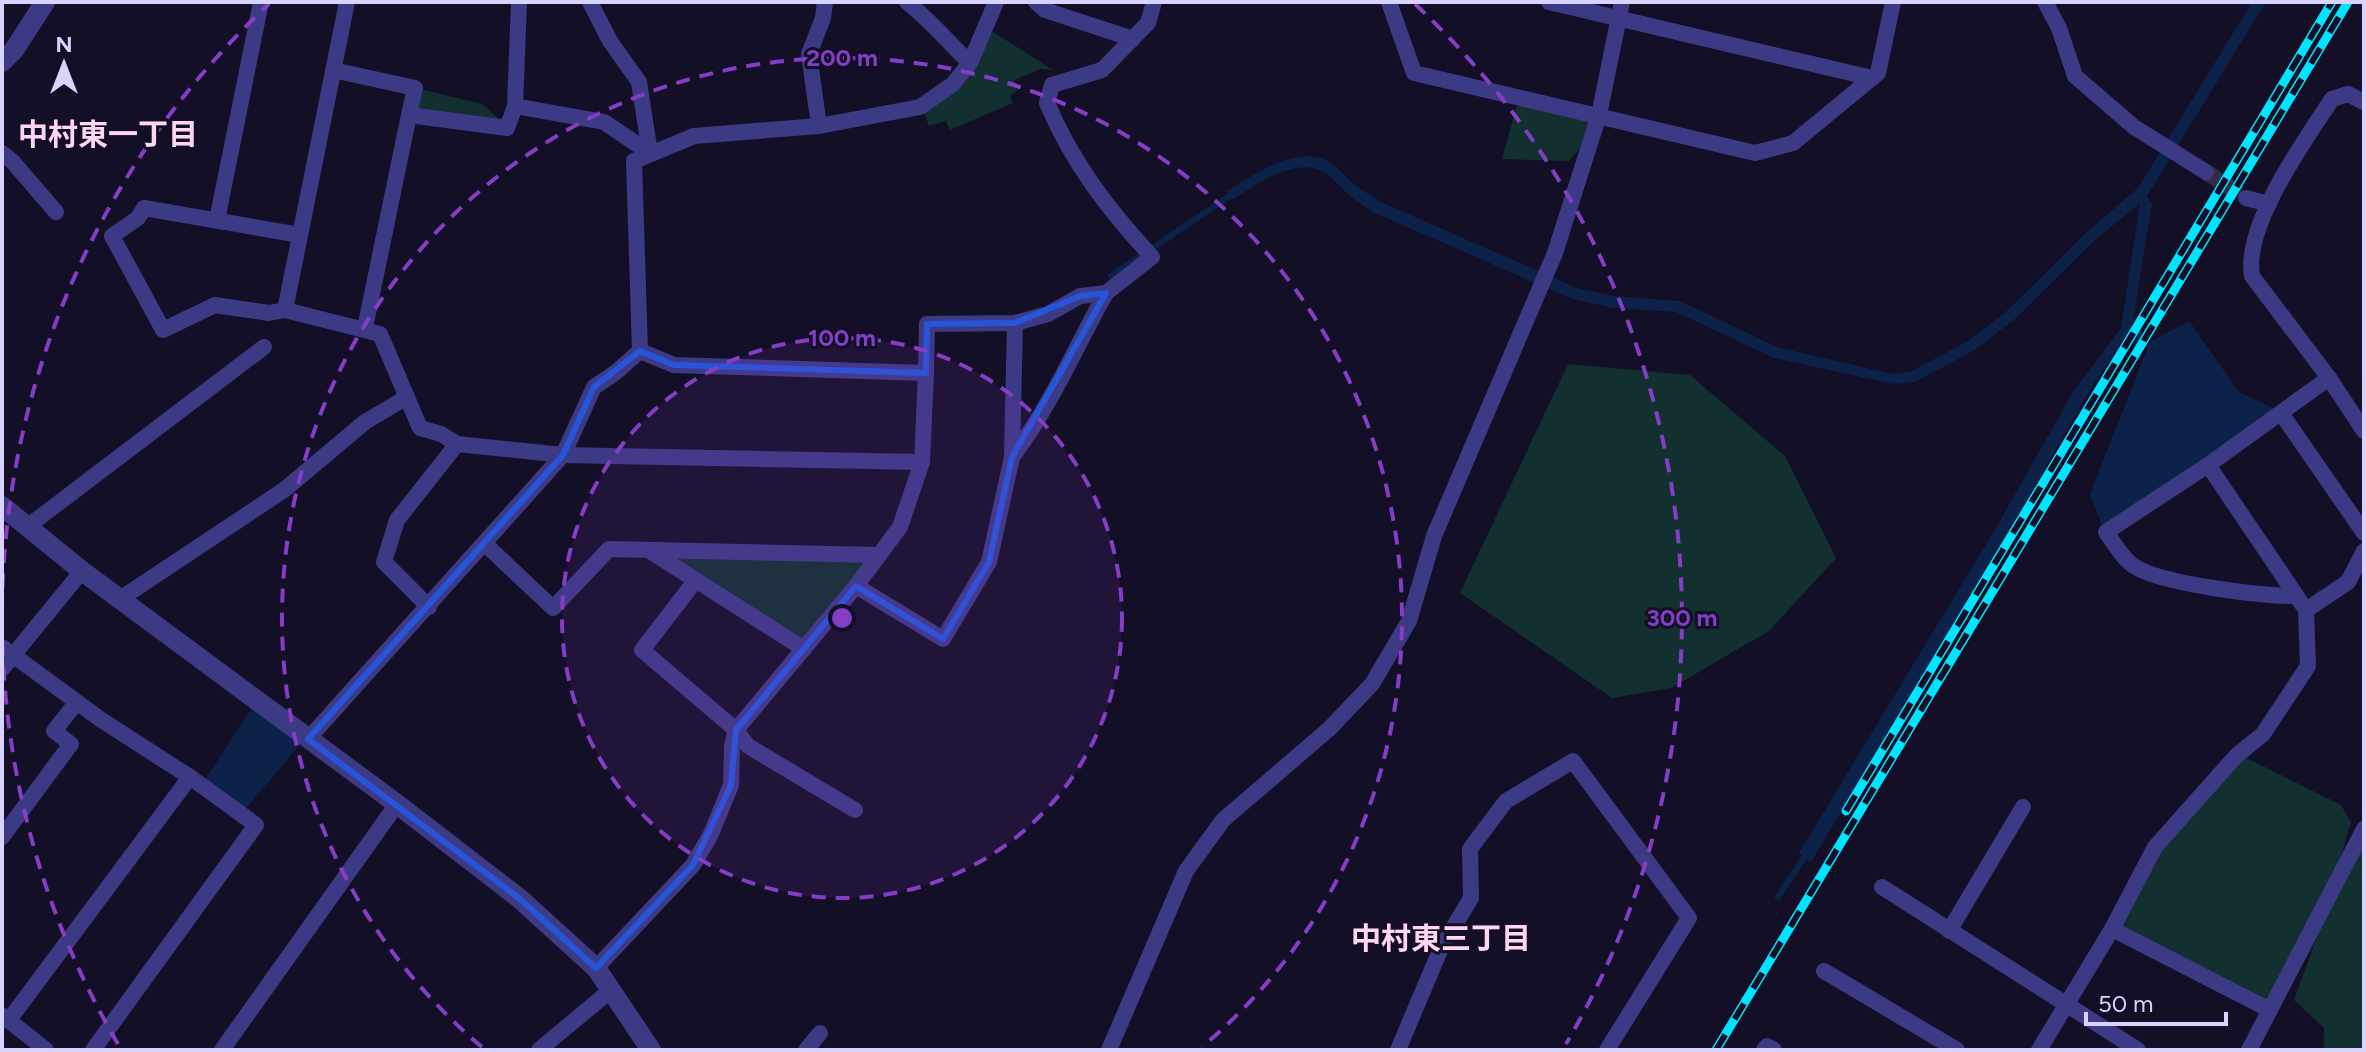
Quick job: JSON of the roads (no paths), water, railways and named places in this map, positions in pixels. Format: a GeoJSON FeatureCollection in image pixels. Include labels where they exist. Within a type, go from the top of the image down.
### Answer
{"type":"FeatureCollection","features":[{"type":"Feature","properties":{"kind":"street"},"geometry":{"type":"LineString","coordinates":[[2,62],[14,50],[45,2]]}},
{"type":"Feature","properties":{"kind":"street"},"geometry":{"type":"LineString","coordinates":[[217,220],[261,2]]}},
{"type":"Feature","properties":{"kind":"street"},"geometry":{"type":"LineString","coordinates":[[285,310],[347,2]]}},
{"type":"Feature","properties":{"kind":"street"},"geometry":{"type":"LineString","coordinates":[[409,115],[507,128],[515,106],[519,2]]}},
{"type":"Feature","properties":{"kind":"street"},"geometry":{"type":"LineString","coordinates":[[590,2],[610,41],[639,82],[650,153]]}},
{"type":"Feature","properties":{"kind":"street"},"geometry":{"type":"LineString","coordinates":[[819,126],[809,54],[823,18],[825,2]]}},
{"type":"Feature","properties":{"kind":"street"},"geometry":{"type":"LineString","coordinates":[[907,2],[926,17],[934,29],[970,63]]}},
{"type":"Feature","properties":{"kind":"street"},"geometry":{"type":"LineString","coordinates":[[640,351],[634,161],[694,136],[819,126],[920,107],[953,84],[970,63],[996,2]]}},
{"type":"Feature","properties":{"kind":"street"},"geometry":{"type":"LineString","coordinates":[[1036,2],[1045,10],[1133,39]]}},
{"type":"Feature","properties":{"kind":"street"},"geometry":{"type":"LineString","coordinates":[[1012,457],[1031,433],[1063,378],[1106,293],[1152,257],[1113,215],[1080,168],[1064,142],[1047,103],[1052,85],[1102,70],[1148,23],[1154,2]]}},
{"type":"Feature","properties":{"kind":"street"},"geometry":{"type":"LineString","coordinates":[[1389,2],[1414,73],[1755,153],[1793,143],[1878,73],[1893,2]]}},
{"type":"Feature","properties":{"kind":"street"},"geometry":{"type":"LineString","coordinates":[[1549,2],[1621,10],[1872,78]]}},
{"type":"Feature","properties":{"kind":"street"},"geometry":{"type":"LineString","coordinates":[[2045,2],[2059,28],[2075,76],[2134,127],[2206,172]]}},
{"type":"Feature","properties":{"kind":"street"},"geometry":{"type":"LineString","coordinates":[[1109,1050],[1186,871],[1223,820],[1329,729],[1372,684],[1409,621],[1434,536],[1555,253],[1599,115],[1621,10]]}},
{"type":"Feature","properties":{"kind":"street"},"geometry":{"type":"LineString","coordinates":[[333,70],[415,88],[365,328]]}},
{"type":"Feature","properties":{"kind":"street"},"geometry":{"type":"LineString","coordinates":[[2364,102],[2348,94],[2332,99],[2288,164],[2253,246],[2250,265],[2252,276],[2329,378],[2364,431]]}},
{"type":"Feature","properties":{"kind":"street"},"geometry":{"type":"LineString","coordinates":[[515,106],[604,122],[650,153]]}},
{"type":"Feature","properties":{"kind":"street"},"geometry":{"type":"LineString","coordinates":[[2,153],[56,212]]}},
{"type":"Feature","properties":{"kind":"street"},"geometry":{"type":"LineString","coordinates":[[2246,198],[2269,204]]}},
{"type":"Feature","properties":{"kind":"street"},"geometry":{"type":"LineString","coordinates":[[300,235],[144,208],[138,218],[112,236],[163,330],[215,305],[269,313],[285,310],[380,334],[420,428],[441,434],[457,444],[563,455],[922,462]]}},
{"type":"Feature","properties":{"kind":"street"},"geometry":{"type":"LineString","coordinates":[[596,968],[693,865],[711,834],[731,785],[732,746],[736,730],[856,586],[900,527],[922,462],[927,324],[1015,323],[1048,314],[1080,296],[1106,293]]}},
{"type":"Feature","properties":{"kind":"street"},"geometry":{"type":"LineString","coordinates":[[856,586],[943,639],[989,562],[1012,457],[1015,323]]}},
{"type":"Feature","properties":{"kind":"street"},"geometry":{"type":"LineString","coordinates":[[27,527],[264,347]]}},
{"type":"Feature","properties":{"kind":"street"},"geometry":{"type":"LineString","coordinates":[[640,351],[674,365],[926,373]]}},
{"type":"Feature","properties":{"kind":"street"},"geometry":{"type":"LineString","coordinates":[[308,739],[563,455],[594,387],[640,351]]}},
{"type":"Feature","properties":{"kind":"street"},"geometry":{"type":"LineString","coordinates":[[2295,596],[2268,596],[2154,575],[2132,566],[2106,532],[2208,465],[2329,378]]}},
{"type":"Feature","properties":{"kind":"street"},"geometry":{"type":"LineString","coordinates":[[120,599],[284,490],[365,422],[407,397]]}},
{"type":"Feature","properties":{"kind":"street"},"geometry":{"type":"LineString","coordinates":[[2281,413],[2364,533]]}},
{"type":"Feature","properties":{"kind":"street"},"geometry":{"type":"LineString","coordinates":[[429,607],[384,562],[397,520],[457,444]]}},
{"type":"Feature","properties":{"kind":"street"},"geometry":{"type":"LineString","coordinates":[[2039,1050],[2112,929],[2155,847],[2236,756],[2263,734],[2308,666],[2306,610],[2208,465]]}},
{"type":"Feature","properties":{"kind":"street"},"geometry":{"type":"LineString","coordinates":[[2,506],[82,571],[519,898],[596,968],[651,1050]]}},
{"type":"Feature","properties":{"kind":"street"},"geometry":{"type":"LineString","coordinates":[[485,544],[553,608],[609,549],[878,555]]}},
{"type":"Feature","properties":{"kind":"street"},"geometry":{"type":"LineString","coordinates":[[647,550],[804,649]]}},
{"type":"Feature","properties":{"kind":"street"},"geometry":{"type":"LineString","coordinates":[[2306,610],[2348,582],[2364,551]]}},
{"type":"Feature","properties":{"kind":"street"},"geometry":{"type":"LineString","coordinates":[[2,669],[8,651],[82,571]]}},
{"type":"Feature","properties":{"kind":"street"},"geometry":{"type":"LineString","coordinates":[[696,580],[642,650],[736,730],[748,746],[855,810]]}},
{"type":"Feature","properties":{"kind":"street"},"geometry":{"type":"LineString","coordinates":[[8,651],[256,825],[93,1050]]}},
{"type":"Feature","properties":{"kind":"street"},"geometry":{"type":"LineString","coordinates":[[2,837],[71,744],[54,731],[77,702]]}},
{"type":"Feature","properties":{"kind":"street"},"geometry":{"type":"LineString","coordinates":[[1398,1050],[1441,948],[1471,898],[1470,849],[1506,801],[1573,761],[1689,918],[1607,1050]]}},
{"type":"Feature","properties":{"kind":"street"},"geometry":{"type":"LineString","coordinates":[[46,1050],[5,1018],[190,777]]}},
{"type":"Feature","properties":{"kind":"street"},"geometry":{"type":"LineString","coordinates":[[222,1050],[397,804]]}},
{"type":"Feature","properties":{"kind":"street"},"geometry":{"type":"LineString","coordinates":[[1949,931],[2023,807]]}},
{"type":"Feature","properties":{"kind":"street"},"geometry":{"type":"LineString","coordinates":[[2249,1050],[2364,829]]}},
{"type":"Feature","properties":{"kind":"street"},"geometry":{"type":"LineString","coordinates":[[1882,887],[2138,1050]]}},
{"type":"Feature","properties":{"kind":"street"},"geometry":{"type":"LineString","coordinates":[[2112,929],[2270,1010]]}},
{"type":"Feature","properties":{"kind":"street"},"geometry":{"type":"LineString","coordinates":[[1824,971],[1957,1050]]}},
{"type":"Feature","properties":{"kind":"street"},"geometry":{"type":"LineString","coordinates":[[539,1050],[611,990]]}},
{"type":"Feature","properties":{"kind":"street"},"geometry":{"type":"LineString","coordinates":[[806,1050],[820,1033]]}},
{"type":"Feature","properties":{"kind":"street"},"geometry":{"type":"LineString","coordinates":[[1764,1050],[1767,1046],[1774,1050]]}},
{"type":"Feature","properties":{"kind":"water"},"geometry":{"type":"Polygon","coordinates":[[[2252,2],[2266,2],[2147,196],[2152,204],[2132,327],[2151,337],[2145,345],[2124,338],[2085,398],[2005,539],[1811,862],[1799,853],[1994,531],[2073,392],[2121,328],[2140,203],[2094,241],[2015,319],[1973,351],[1915,382],[1893,384],[1774,358],[1676,312],[1613,308],[1572,299],[1375,213],[1352,198],[1328,175],[1314,168],[1302,167],[1277,174],[1232,200],[1227,191],[1277,163],[1305,156],[1318,158],[1331,163],[1355,185],[1381,202],[1577,288],[1614,296],[1680,301],[1777,347],[1892,374],[1912,371],[1968,341],[2008,310],[2088,231],[2138,188],[2252,2]]]}},
{"type":"Feature","properties":{"kind":"water"},"geometry":{"type":"Polygon","coordinates":[[[2189,321],[2239,392],[2277,410],[2103,528],[2090,494],[2150,342],[2189,321]]]}},
{"type":"Feature","properties":{"kind":"water"},"geometry":{"type":"Polygon","coordinates":[[[255,703],[304,740],[243,812],[203,783],[255,703]]]}},
{"type":"Feature","properties":{"kind":"waterway"},"geometry":{"type":"LineString","coordinates":[[1111,276],[1234,193]]}},
{"type":"Feature","properties":{"kind":"waterway"},"geometry":{"type":"LineString","coordinates":[[1778,897],[1808,852]]}},
{"type":"Feature","properties":{"kind":"tunnel"},"geometry":{"type":"LineString","coordinates":[[2206,172],[2246,198]]}},
{"type":"Feature","properties":{"kind":"railway"},"geometry":{"type":"LineString","coordinates":[[1846,811],[2332,2]]}},
{"type":"Feature","properties":{"kind":"railway"},"geometry":{"type":"LineString","coordinates":[[1716,1050],[2348,2]]}},
{"type":"Feature","properties":{"kind":"district","name":"中村東一丁目"},"geometry":{"type":"Point","coordinates":[108,134]}},
{"type":"Feature","properties":{"kind":"district","name":"中村東三丁目"},"geometry":{"type":"Point","coordinates":[1441,938]}}]}
